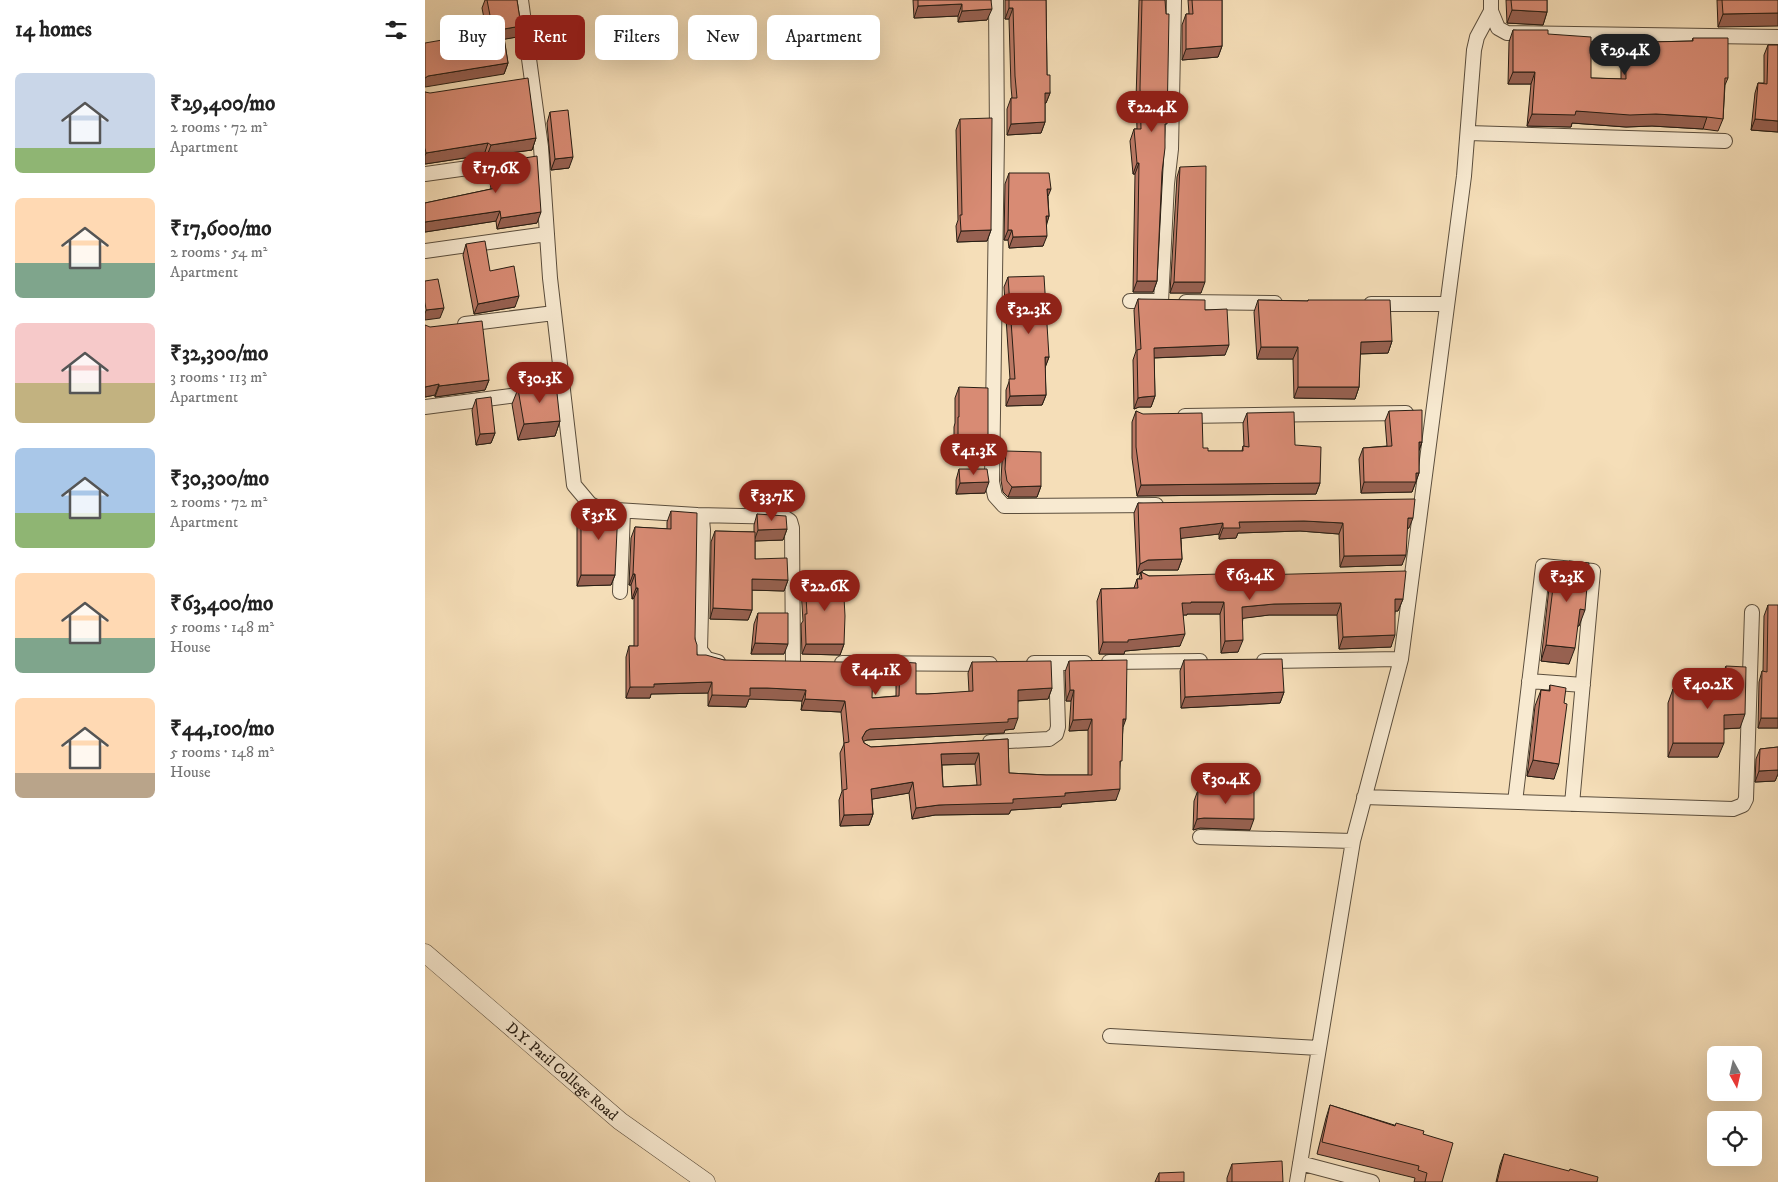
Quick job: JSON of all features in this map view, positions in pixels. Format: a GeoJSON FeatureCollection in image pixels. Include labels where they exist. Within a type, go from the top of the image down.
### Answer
{"type":"FeatureCollection","features":[{"type":"Feature","properties":{"kind":"street"},"geometry":{"type":"LineString","coordinates":[[521,0],[532,159],[547,234],[554,313],[553,390],[574,485],[590,504],[600,509],[697,515],[784,517],[790,521],[792,528],[793,663]]}},
{"type":"Feature","properties":{"kind":"street"},"geometry":{"type":"LineString","coordinates":[[996,0],[997,138],[992,482],[995,496],[1004,506],[1173,505]]}},
{"type":"Feature","properties":{"kind":"street"},"geometry":{"type":"LineString","coordinates":[[1161,302],[1167,184],[1171,149],[1174,0]]}},
{"type":"Feature","properties":{"kind":"street"},"geometry":{"type":"LineString","coordinates":[[1491,5],[1498,28],[1507,33],[1778,36]]}},
{"type":"Feature","properties":{"kind":"street"},"geometry":{"type":"LineString","coordinates":[[1297,1182],[1353,841],[1401,659],[1407,574],[1417,501],[1433,412],[1464,176],[1474,50],[1477,37],[1491,5]]}},
{"type":"Feature","properties":{"kind":"street"},"geometry":{"type":"LineString","coordinates":[[1468,133],[1725,141]]}},
{"type":"Feature","properties":{"kind":"street"},"geometry":{"type":"LineString","coordinates":[[425,174],[532,159]]}},
{"type":"Feature","properties":{"kind":"street"},"geometry":{"type":"LineString","coordinates":[[425,251],[547,234]]}},
{"type":"Feature","properties":{"kind":"street"},"geometry":{"type":"LineString","coordinates":[[1130,301],[1290,303]]}},
{"type":"Feature","properties":{"kind":"street"},"geometry":{"type":"LineString","coordinates":[[1359,304],[1447,304]]}},
{"type":"Feature","properties":{"kind":"street"},"geometry":{"type":"LineString","coordinates":[[455,325],[554,313]]}},
{"type":"Feature","properties":{"kind":"street"},"geometry":{"type":"LineString","coordinates":[[425,407],[553,390]]}},
{"type":"Feature","properties":{"kind":"street"},"geometry":{"type":"LineString","coordinates":[[1169,416],[1433,412]]}},
{"type":"Feature","properties":{"kind":"street"},"geometry":{"type":"LineString","coordinates":[[620,592],[623,511]]}},
{"type":"Feature","properties":{"kind":"street"},"geometry":{"type":"LineString","coordinates":[[697,515],[702,520],[703,530],[700,650],[707,659],[729,662]]}},
{"type":"Feature","properties":{"kind":"street"},"geometry":{"type":"LineString","coordinates":[[1515,802],[1543,566],[1593,571],[1572,804]]}},
{"type":"Feature","properties":{"kind":"street"},"geometry":{"type":"LineString","coordinates":[[1364,797],[1733,809],[1743,805],[1747,799],[1752,612]]}},
{"type":"Feature","properties":{"kind":"street"},"geometry":{"type":"LineString","coordinates":[[1253,661],[1401,659]]}},
{"type":"Feature","properties":{"kind":"street"},"geometry":{"type":"LineString","coordinates":[[831,663],[1214,661]]}},
{"type":"Feature","properties":{"kind":"street"},"geometry":{"type":"LineString","coordinates":[[973,743],[1049,739],[1056,734],[1058,727],[1056,663]]}},
{"type":"Feature","properties":{"kind":"street"},"geometry":{"type":"LineString","coordinates":[[1529,681],[1583,685]]}},
{"type":"Feature","properties":{"kind":"street"},"geometry":{"type":"LineString","coordinates":[[1200,837],[1353,841]]}},
{"type":"Feature","properties":{"kind":"street","name":"D.Y. Patil College Road"},"geometry":{"type":"LineString","coordinates":[[425,953],[619,1121],[706,1182]]}},
{"type":"Feature","properties":{"kind":"street"},"geometry":{"type":"LineString","coordinates":[[1110,1036],[1319,1048]]}},
{"type":"Feature","properties":{"kind":"street"},"geometry":{"type":"LineString","coordinates":[[1300,1163],[1372,1182]]}},
{"type":"Feature","properties":{"kind":"building"},"geometry":{"type":"Polygon","coordinates":[[[487,0],[517,0],[519,15],[515,15],[515,27],[505,29],[505,15],[490,15],[487,0]]]}},
{"type":"Feature","properties":{"kind":"building"},"geometry":{"type":"Polygon","coordinates":[[[918,0],[991,0],[992,9],[962,11],[962,4],[918,6],[918,0]]]}},
{"type":"Feature","properties":{"kind":"building"},"geometry":{"type":"Polygon","coordinates":[[[1009,0],[1046,0],[1047,75],[1050,75],[1050,93],[1045,93],[1045,122],[1011,124],[1011,98],[1017,98],[1013,8],[1009,8],[1009,0]]]}},
{"type":"Feature","properties":{"kind":"building"},"geometry":{"type":"Polygon","coordinates":[[[1142,0],[1165,0],[1166,14],[1169,14],[1167,124],[1165,124],[1157,281],[1137,281],[1139,163],[1137,163],[1134,129],[1141,129],[1142,0]]]}},
{"type":"Feature","properties":{"kind":"building"},"geometry":{"type":"Polygon","coordinates":[[[1192,0],[1222,0],[1222,46],[1186,49],[1186,14],[1193,14],[1192,0]]]}},
{"type":"Feature","properties":{"kind":"building"},"geometry":{"type":"Polygon","coordinates":[[[1511,0],[1547,0],[1547,12],[1512,10],[1511,0]]]}},
{"type":"Feature","properties":{"kind":"building"},"geometry":{"type":"Polygon","coordinates":[[[1722,0],[1778,0],[1778,13],[1723,14],[1722,0]]]}},
{"type":"Feature","properties":{"kind":"building"},"geometry":{"type":"Polygon","coordinates":[[[1513,30],[1548,30],[1548,34],[1591,37],[1591,78],[1626,79],[1625,36],[1649,36],[1650,42],[1693,41],[1693,38],[1728,38],[1728,78],[1725,78],[1723,119],[1576,111],[1575,115],[1532,114],[1535,72],[1513,72],[1513,30]]]}},
{"type":"Feature","properties":{"kind":"building"},"geometry":{"type":"Polygon","coordinates":[[[440,40],[440,60],[505,60],[505,44],[508,63],[425,78],[425,43],[440,40]]]}},
{"type":"Feature","properties":{"kind":"building"},"geometry":{"type":"Polygon","coordinates":[[[1768,45],[1778,45],[1778,121],[1755,119],[1758,83],[1767,84],[1768,45]]]}},
{"type":"Feature","properties":{"kind":"building"},"geometry":{"type":"Polygon","coordinates":[[[528,78],[536,138],[491,145],[488,143],[426,153],[425,92],[430,93],[528,78]]]}},
{"type":"Feature","properties":{"kind":"building"},"geometry":{"type":"Polygon","coordinates":[[[568,110],[573,157],[555,159],[550,112],[568,110]]]}},
{"type":"Feature","properties":{"kind":"building"},"geometry":{"type":"Polygon","coordinates":[[[992,118],[991,230],[961,231],[960,119],[992,118]]]}},
{"type":"Feature","properties":{"kind":"building"},"geometry":{"type":"Polygon","coordinates":[[[537,156],[541,212],[501,218],[500,211],[425,222],[425,203],[496,188],[493,163],[537,156]]]}},
{"type":"Feature","properties":{"kind":"building"},"geometry":{"type":"Polygon","coordinates":[[[1206,166],[1205,282],[1174,282],[1180,167],[1206,166]]]}},
{"type":"Feature","properties":{"kind":"building"},"geometry":{"type":"Polygon","coordinates":[[[1009,173],[1049,173],[1051,189],[1047,189],[1049,216],[1046,216],[1047,236],[1013,237],[1012,230],[1008,230],[1009,173]]]}},
{"type":"Feature","properties":{"kind":"building"},"geometry":{"type":"Polygon","coordinates":[[[485,241],[490,271],[514,266],[519,296],[478,304],[466,244],[485,241]]]}},
{"type":"Feature","properties":{"kind":"building"},"geometry":{"type":"Polygon","coordinates":[[[1044,276],[1049,357],[1045,357],[1046,395],[1010,396],[1009,379],[1015,379],[1008,277],[1044,276]]]}},
{"type":"Feature","properties":{"kind":"building"},"geometry":{"type":"Polygon","coordinates":[[[438,279],[444,308],[426,310],[425,281],[438,279]]]}},
{"type":"Feature","properties":{"kind":"building"},"geometry":{"type":"Polygon","coordinates":[[[1138,299],[1205,300],[1205,310],[1227,309],[1229,345],[1154,348],[1155,396],[1138,398],[1137,350],[1141,349],[1138,299]]]}},
{"type":"Feature","properties":{"kind":"building"},"geometry":{"type":"Polygon","coordinates":[[[1258,300],[1390,300],[1392,341],[1361,342],[1359,387],[1298,387],[1298,347],[1261,347],[1258,300]]]}},
{"type":"Feature","properties":{"kind":"building"},"geometry":{"type":"Polygon","coordinates":[[[482,321],[489,380],[425,387],[425,325],[430,327],[482,321]]]}},
{"type":"Feature","properties":{"kind":"building"},"geometry":{"type":"Polygon","coordinates":[[[556,384],[560,421],[524,424],[518,389],[556,384]]]}},
{"type":"Feature","properties":{"kind":"building"},"geometry":{"type":"Polygon","coordinates":[[[959,387],[988,388],[988,435],[958,435],[959,387]]]}},
{"type":"Feature","properties":{"kind":"building"},"geometry":{"type":"Polygon","coordinates":[[[491,397],[495,433],[480,434],[476,399],[491,397]]]}},
{"type":"Feature","properties":{"kind":"building"},"geometry":{"type":"Polygon","coordinates":[[[1422,410],[1422,442],[1419,442],[1419,473],[1416,473],[1416,482],[1364,482],[1363,448],[1392,446],[1389,411],[1422,410]]]}},
{"type":"Feature","properties":{"kind":"building"},"geometry":{"type":"Polygon","coordinates":[[[1136,411],[1143,414],[1202,413],[1203,448],[1208,448],[1208,451],[1243,451],[1243,446],[1249,447],[1247,413],[1294,412],[1295,445],[1321,447],[1320,483],[1141,485],[1136,447],[1136,411]]]}},
{"type":"Feature","properties":{"kind":"building"},"geometry":{"type":"Polygon","coordinates":[[[1006,451],[1041,452],[1041,486],[1012,487],[1007,481],[1005,469],[1006,451]]]}},
{"type":"Feature","properties":{"kind":"building"},"geometry":{"type":"Polygon","coordinates":[[[959,469],[987,469],[989,482],[960,483],[959,469]]]}},
{"type":"Feature","properties":{"kind":"building"},"geometry":{"type":"Polygon","coordinates":[[[1415,499],[1413,518],[1408,518],[1406,555],[1344,556],[1343,523],[1304,521],[1239,522],[1240,528],[1223,528],[1223,523],[1180,528],[1182,559],[1148,560],[1140,564],[1138,503],[1415,499]]]}},
{"type":"Feature","properties":{"kind":"building"},"geometry":{"type":"Polygon","coordinates":[[[581,508],[618,508],[615,575],[581,575],[581,508]]]}},
{"type":"Feature","properties":{"kind":"building"},"geometry":{"type":"Polygon","coordinates":[[[671,511],[697,513],[695,639],[697,655],[706,655],[724,660],[844,662],[873,666],[872,698],[899,696],[900,662],[916,663],[916,694],[927,694],[973,691],[972,662],[1051,661],[1052,688],[1018,690],[1018,718],[1008,719],[1008,722],[870,729],[866,731],[862,738],[864,743],[871,747],[1008,739],[1009,773],[1092,775],[1092,719],[1073,720],[1074,690],[1070,690],[1069,661],[1127,660],[1126,719],[1123,719],[1120,789],[1065,793],[1065,796],[1013,799],[1013,803],[939,805],[916,808],[913,782],[871,789],[873,814],[844,815],[843,790],[847,789],[844,743],[849,742],[845,701],[805,699],[806,690],[767,688],[750,688],[750,696],[712,695],[712,682],[654,684],[654,687],[630,687],[629,646],[638,646],[638,588],[636,588],[635,574],[633,574],[635,527],[671,529],[671,511]],[[979,753],[941,754],[943,787],[981,785],[979,753]]]}},
{"type":"Feature","properties":{"kind":"building"},"geometry":{"type":"Polygon","coordinates":[[[757,514],[786,516],[787,529],[758,530],[757,514]]]}},
{"type":"Feature","properties":{"kind":"building"},"geometry":{"type":"Polygon","coordinates":[[[715,531],[755,532],[755,559],[787,558],[788,580],[752,579],[752,610],[713,608],[715,531]]]}},
{"type":"Feature","properties":{"kind":"building"},"geometry":{"type":"Polygon","coordinates":[[[1569,561],[1589,563],[1585,610],[1580,609],[1575,648],[1546,645],[1556,563],[1569,565],[1569,561]]]}},
{"type":"Feature","properties":{"kind":"building"},"geometry":{"type":"Polygon","coordinates":[[[1406,571],[1403,599],[1395,599],[1395,635],[1343,637],[1341,603],[1274,604],[1242,607],[1243,640],[1225,641],[1224,602],[1191,602],[1182,603],[1185,634],[1128,640],[1128,642],[1103,642],[1101,589],[1138,588],[1137,579],[1142,579],[1141,572],[1149,576],[1221,574],[1221,576],[1406,571]]]}},
{"type":"Feature","properties":{"kind":"building"},"geometry":{"type":"Polygon","coordinates":[[[805,579],[843,579],[844,644],[806,644],[805,579]]]}},
{"type":"Feature","properties":{"kind":"building"},"geometry":{"type":"Polygon","coordinates":[[[1768,605],[1778,605],[1778,718],[1761,718],[1762,671],[1767,672],[1768,605]]]}},
{"type":"Feature","properties":{"kind":"building"},"geometry":{"type":"Polygon","coordinates":[[[758,613],[788,613],[788,644],[755,643],[758,613]]]}},
{"type":"Feature","properties":{"kind":"building"},"geometry":{"type":"Polygon","coordinates":[[[1282,659],[1284,692],[1185,697],[1184,660],[1282,659]]]}},
{"type":"Feature","properties":{"kind":"building"},"geometry":{"type":"Polygon","coordinates":[[[1726,666],[1746,667],[1745,714],[1724,715],[1724,743],[1673,743],[1673,689],[1726,691],[1726,666]]]}},
{"type":"Feature","properties":{"kind":"building"},"geometry":{"type":"Polygon","coordinates":[[[1550,685],[1566,688],[1564,703],[1567,704],[1559,764],[1533,760],[1541,690],[1550,691],[1550,685]]]}},
{"type":"Feature","properties":{"kind":"building"},"geometry":{"type":"Polygon","coordinates":[[[1778,747],[1778,770],[1759,771],[1760,749],[1778,747]]]}},
{"type":"Feature","properties":{"kind":"building"},"geometry":{"type":"Polygon","coordinates":[[[1198,790],[1254,791],[1254,819],[1197,819],[1198,790]]]}},
{"type":"Feature","properties":{"kind":"building"},"geometry":{"type":"Polygon","coordinates":[[[1330,1105],[1395,1126],[1396,1123],[1424,1131],[1423,1134],[1453,1143],[1442,1182],[1425,1182],[1427,1173],[1418,1170],[1419,1166],[1322,1142],[1330,1105]]]}},
{"type":"Feature","properties":{"kind":"building"},"geometry":{"type":"Polygon","coordinates":[[[1504,1154],[1598,1177],[1597,1182],[1497,1182],[1504,1154]]]}},
{"type":"Feature","properties":{"kind":"building"},"geometry":{"type":"Polygon","coordinates":[[[1282,1161],[1283,1182],[1232,1182],[1232,1164],[1282,1161]]]}},
{"type":"Feature","properties":{"kind":"building"},"geometry":{"type":"Polygon","coordinates":[[[1184,1172],[1184,1182],[1159,1182],[1159,1173],[1184,1172]]]}}]}
